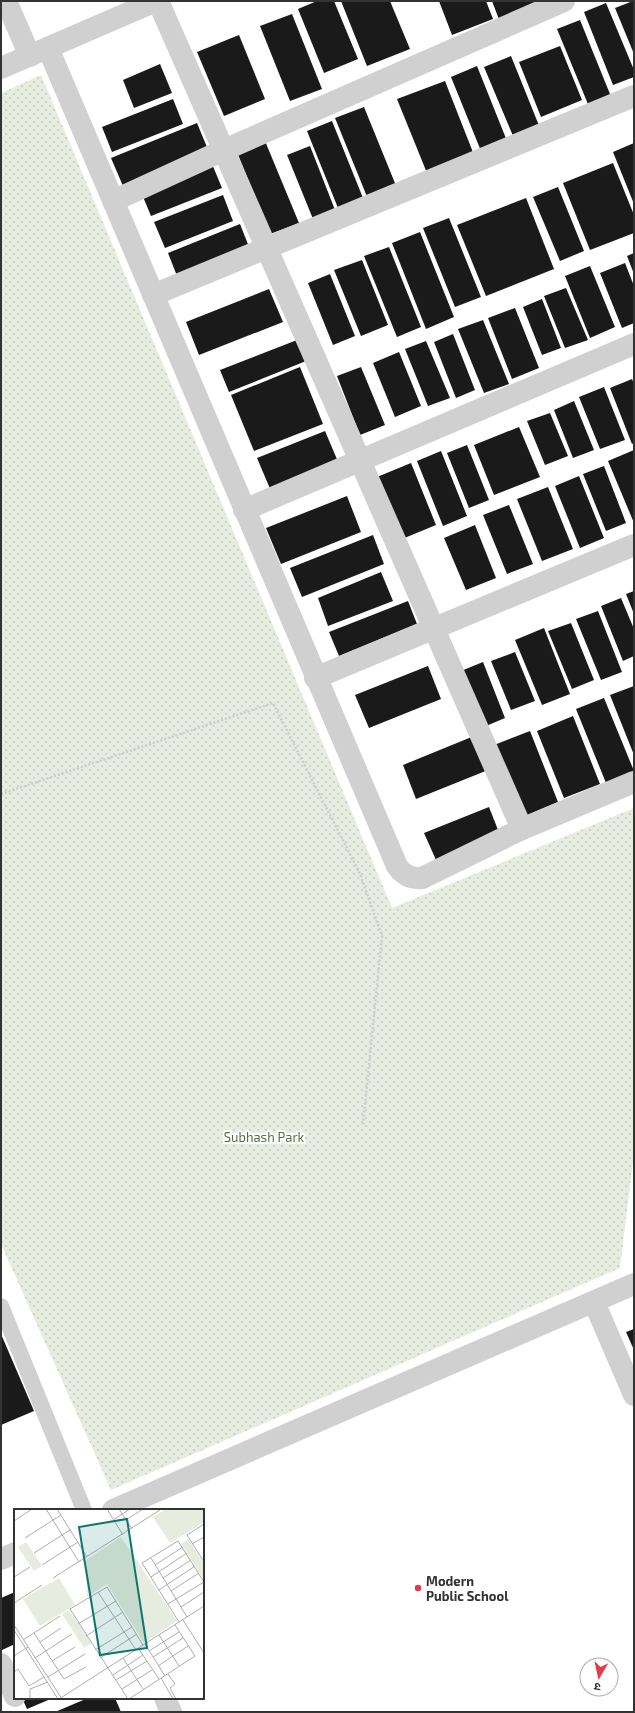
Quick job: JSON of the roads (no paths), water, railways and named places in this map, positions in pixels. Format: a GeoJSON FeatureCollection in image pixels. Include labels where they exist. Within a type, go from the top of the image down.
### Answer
{"type":"FeatureCollection","features":[{"type":"Feature","properties":{"kind":"street"},"geometry":{"type":"LineString","coordinates":[[6,1],[39,52],[113,201],[315,678],[397,866],[401,872],[415,878],[422,878],[522,829],[634,782]]}},
{"type":"Feature","properties":{"kind":"street"},"geometry":{"type":"LineString","coordinates":[[1,68],[39,52],[117,9],[157,1],[224,150],[522,829]]}},
{"type":"Feature","properties":{"kind":"street"},"geometry":{"type":"LineString","coordinates":[[113,201],[224,150],[564,1]]}},
{"type":"Feature","properties":{"kind":"street"},"geometry":{"type":"LineString","coordinates":[[153,296],[267,250],[634,96]]}},
{"type":"Feature","properties":{"kind":"street"},"geometry":{"type":"LineString","coordinates":[[244,510],[634,344]]}},
{"type":"Feature","properties":{"kind":"street"},"geometry":{"type":"LineString","coordinates":[[315,678],[434,630],[634,545]]}},
{"type":"Feature","properties":{"kind":"street"},"geometry":{"type":"LineString","coordinates":[[115,1509],[634,1284]]}},
{"type":"Feature","properties":{"kind":"street"},"geometry":{"type":"LineString","coordinates":[[594,1302],[634,1395]]}},
{"type":"Feature","properties":{"kind":"street"},"geometry":{"type":"LineString","coordinates":[[1,1559],[14,1553]]}},
{"type":"Feature","properties":{"kind":"street"},"geometry":{"type":"LineString","coordinates":[[1,1664],[14,1703]]}},
{"type":"Feature","properties":{"kind":"street"},"geometry":{"type":"LineString","coordinates":[[165,1699],[171,1712]]}},
{"type":"Feature","properties":{"kind":"lane"},"geometry":{"type":"LineString","coordinates":[[1,1306],[84,1509]]}},
{"type":"Feature","properties":{"kind":"place","name":"Modern Public School"},"geometry":{"type":"Point","coordinates":[418,1588]}},
{"type":"Feature","properties":{"kind":"park label","name":"Subhash Park"},"geometry":{"type":"Point","coordinates":[264,1137]}}]}
